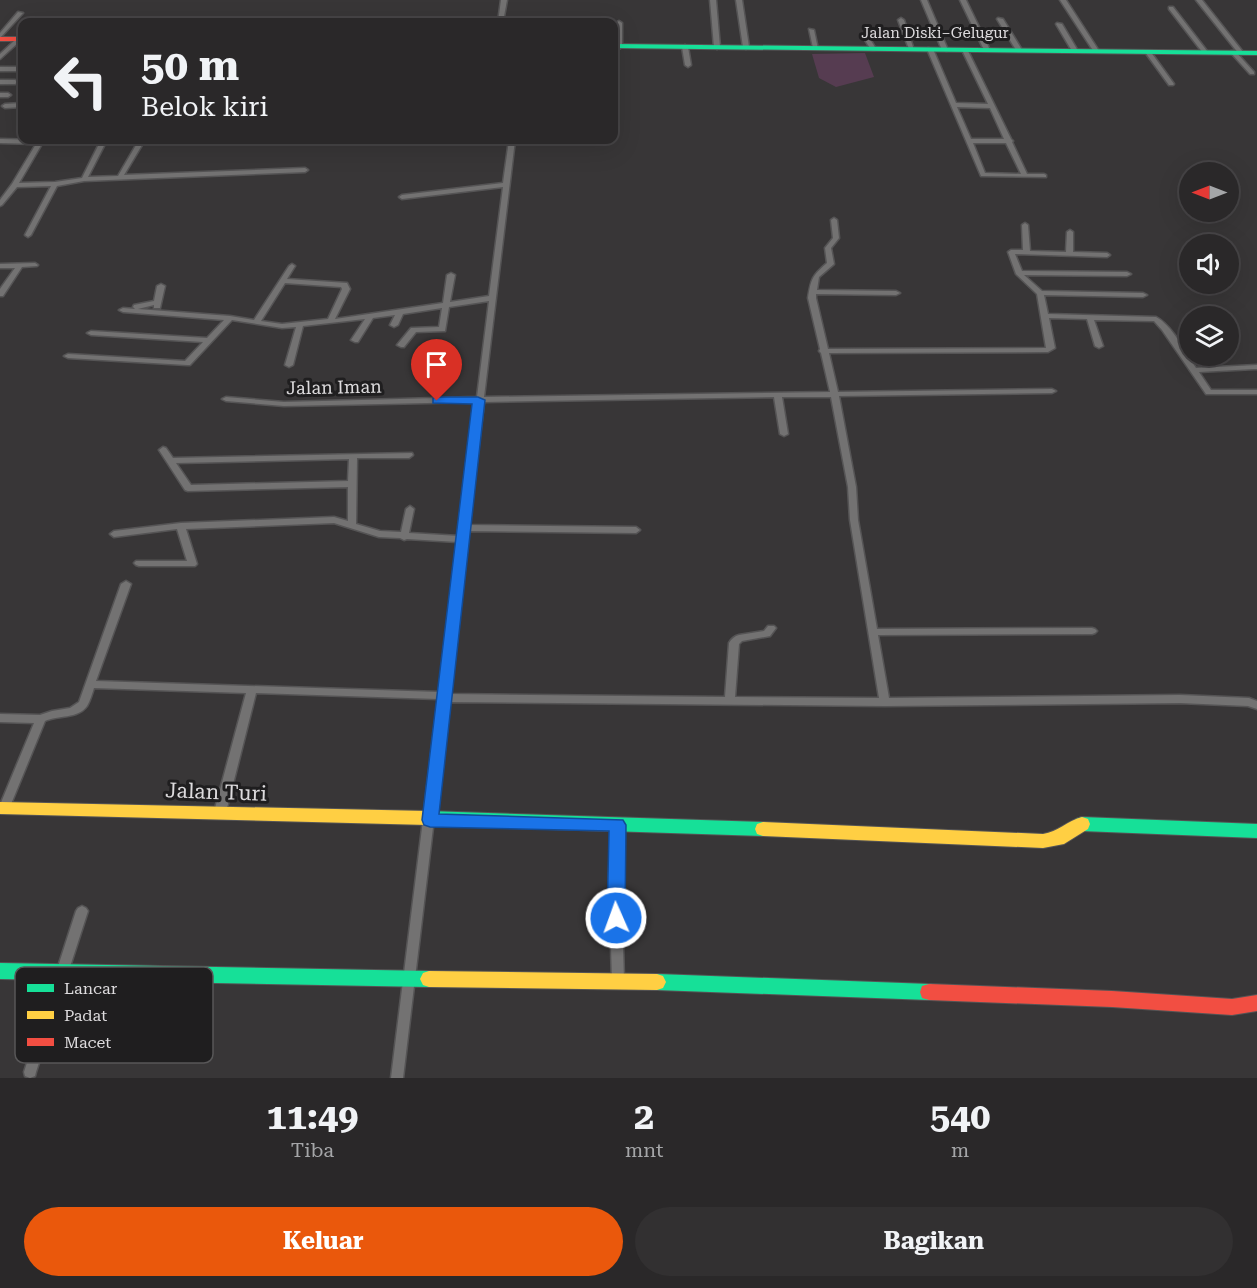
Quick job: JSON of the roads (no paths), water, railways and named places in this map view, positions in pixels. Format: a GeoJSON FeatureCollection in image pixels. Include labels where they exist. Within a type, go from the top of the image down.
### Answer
{"type":"FeatureCollection","features":[{"type":"Feature","properties":{"kind":"street"},"geometry":{"type":"LineString","coordinates":[[501,18],[504,0]]}},
{"type":"Feature","properties":{"kind":"street"},"geometry":{"type":"LineString","coordinates":[[713,0],[717,47]]}},
{"type":"Feature","properties":{"kind":"street"},"geometry":{"type":"LineString","coordinates":[[739,0],[746,48]]}},
{"type":"Feature","properties":{"kind":"street"},"geometry":{"type":"LineString","coordinates":[[924,0],[945,50]]}},
{"type":"Feature","properties":{"kind":"street"},"geometry":{"type":"LineString","coordinates":[[963,0],[987,50]]}},
{"type":"Feature","properties":{"kind":"street"},"geometry":{"type":"LineString","coordinates":[[1063,0],[1096,51]]}},
{"type":"Feature","properties":{"kind":"street"},"geometry":{"type":"LineString","coordinates":[[1199,0],[1252,73]]}},
{"type":"Feature","properties":{"kind":"street"},"geometry":{"type":"LineString","coordinates":[[1171,8],[1205,52]]}},
{"type":"Feature","properties":{"kind":"street"},"geometry":{"type":"LineString","coordinates":[[0,38],[20,14]]}},
{"type":"Feature","properties":{"kind":"street"},"geometry":{"type":"LineString","coordinates":[[1000,19],[1019,50]]}},
{"type":"Feature","properties":{"kind":"street"},"geometry":{"type":"LineString","coordinates":[[901,20],[912,49]]}},
{"type":"Feature","properties":{"kind":"street"},"geometry":{"type":"LineString","coordinates":[[618,31],[619,23]]}},
{"type":"Feature","properties":{"kind":"street"},"geometry":{"type":"LineString","coordinates":[[1059,24],[1075,51]]}},
{"type":"Feature","properties":{"kind":"street"},"geometry":{"type":"LineString","coordinates":[[811,30],[816,48]]}},
{"type":"Feature","properties":{"kind":"street"},"geometry":{"type":"LineString","coordinates":[[0,38],[18,39]]}},
{"type":"Feature","properties":{"kind":"street"},"geometry":{"type":"LineString","coordinates":[[0,57],[18,40]]}},
{"type":"Feature","properties":{"kind":"street","name":"Jalan Diski–Gelugur"},"geometry":{"type":"LineString","coordinates":[[618,46],[816,48],[870,44],[930,50],[1257,53]]}},
{"type":"Feature","properties":{"kind":"street"},"geometry":{"type":"LineString","coordinates":[[685,47],[688,65]]}},
{"type":"Feature","properties":{"kind":"street"},"geometry":{"type":"LineString","coordinates":[[930,50],[984,176],[1044,176]]}},
{"type":"Feature","properties":{"kind":"street"},"geometry":{"type":"LineString","coordinates":[[965,50],[1025,176]]}},
{"type":"Feature","properties":{"kind":"street"},"geometry":{"type":"LineString","coordinates":[[1148,52],[1171,84]]}},
{"type":"Feature","properties":{"kind":"street"},"geometry":{"type":"LineString","coordinates":[[0,69],[18,69]]}},
{"type":"Feature","properties":{"kind":"street"},"geometry":{"type":"LineString","coordinates":[[0,82],[15,82]]}},
{"type":"Feature","properties":{"kind":"street"},"geometry":{"type":"LineString","coordinates":[[0,95],[8,95]]}},
{"type":"Feature","properties":{"kind":"street"},"geometry":{"type":"LineString","coordinates":[[5,105],[18,105]]}},
{"type":"Feature","properties":{"kind":"street"},"geometry":{"type":"LineString","coordinates":[[953,105],[992,106]]}},
{"type":"Feature","properties":{"kind":"street"},"geometry":{"type":"LineString","coordinates":[[0,141],[18,141]]}},
{"type":"Feature","properties":{"kind":"street"},"geometry":{"type":"LineString","coordinates":[[968,141],[1010,141]]}},
{"type":"Feature","properties":{"kind":"street"},"geometry":{"type":"LineString","coordinates":[[0,204],[13,188],[39,144]]}},
{"type":"Feature","properties":{"kind":"street"},"geometry":{"type":"LineString","coordinates":[[84,179],[103,144]]}},
{"type":"Feature","properties":{"kind":"street"},"geometry":{"type":"LineString","coordinates":[[120,177],[140,144]]}},
{"type":"Feature","properties":{"kind":"street"},"geometry":{"type":"LineString","coordinates":[[397,1078],[430,820],[478,400],[511,144]]}},
{"type":"Feature","properties":{"kind":"street"},"geometry":{"type":"LineString","coordinates":[[0,190],[84,179],[304,170]]}},
{"type":"Feature","properties":{"kind":"street"},"geometry":{"type":"LineString","coordinates":[[28,235],[55,184]]}},
{"type":"Feature","properties":{"kind":"street"},"geometry":{"type":"LineString","coordinates":[[402,197],[506,185]]}},
{"type":"Feature","properties":{"kind":"street"},"geometry":{"type":"LineString","coordinates":[[834,220],[836,238],[828,248],[831,264],[816,276],[812,292],[852,487],[854,520],[885,702]]}},
{"type":"Feature","properties":{"kind":"street"},"geometry":{"type":"LineString","coordinates":[[1025,225],[1027,253]]}},
{"type":"Feature","properties":{"kind":"street"},"geometry":{"type":"LineString","coordinates":[[1069,254],[1070,232]]}},
{"type":"Feature","properties":{"kind":"street"},"geometry":{"type":"LineString","coordinates":[[823,351],[1048,350],[1050,343],[1040,293],[1018,273],[1011,252],[1104,255],[1101,246]]}},
{"type":"Feature","properties":{"kind":"street"},"geometry":{"type":"LineString","coordinates":[[0,266],[35,265]]}},
{"type":"Feature","properties":{"kind":"street"},"geometry":{"type":"LineString","coordinates":[[1,292],[20,266]]}},
{"type":"Feature","properties":{"kind":"street"},"geometry":{"type":"LineString","coordinates":[[256,323],[292,266]]}},
{"type":"Feature","properties":{"kind":"street"},"geometry":{"type":"LineString","coordinates":[[1018,273],[1127,274]]}},
{"type":"Feature","properties":{"kind":"street"},"geometry":{"type":"LineString","coordinates":[[401,345],[414,330],[442,329],[451,275]]}},
{"type":"Feature","properties":{"kind":"street"},"geometry":{"type":"LineString","coordinates":[[284,281],[344,285],[346,289],[330,322]]}},
{"type":"Feature","properties":{"kind":"street"},"geometry":{"type":"LineString","coordinates":[[155,311],[161,286]]}},
{"type":"Feature","properties":{"kind":"street"},"geometry":{"type":"LineString","coordinates":[[812,292],[896,292]]}},
{"type":"Feature","properties":{"kind":"street"},"geometry":{"type":"LineString","coordinates":[[1040,293],[1143,295]]}},
{"type":"Feature","properties":{"kind":"street"},"geometry":{"type":"LineString","coordinates":[[158,302],[123,310],[230,318],[282,326],[370,317],[492,298]]}},
{"type":"Feature","properties":{"kind":"street"},"geometry":{"type":"LineString","coordinates":[[394,325],[400,312]]}},
{"type":"Feature","properties":{"kind":"street"},"geometry":{"type":"LineString","coordinates":[[1044,316],[1156,319],[1179,347]]}},
{"type":"Feature","properties":{"kind":"street"},"geometry":{"type":"LineString","coordinates":[[355,340],[370,317]]}},
{"type":"Feature","properties":{"kind":"street"},"geometry":{"type":"LineString","coordinates":[[1090,317],[1100,346]]}},
{"type":"Feature","properties":{"kind":"street"},"geometry":{"type":"LineString","coordinates":[[179,372],[230,318]]}},
{"type":"Feature","properties":{"kind":"street"},"geometry":{"type":"LineString","coordinates":[[289,365],[300,325]]}},
{"type":"Feature","properties":{"kind":"street"},"geometry":{"type":"LineString","coordinates":[[91,333],[207,340]]}},
{"type":"Feature","properties":{"kind":"street"},"geometry":{"type":"LineString","coordinates":[[68,356],[187,363]]}},
{"type":"Feature","properties":{"kind":"street"},"geometry":{"type":"LineString","coordinates":[[1192,366],[1209,392],[1257,392]]}},
{"type":"Feature","properties":{"kind":"street"},"geometry":{"type":"LineString","coordinates":[[1195,370],[1254,368]]}},
{"type":"Feature","properties":{"kind":"street","name":"Jalan Iman"},"geometry":{"type":"LineString","coordinates":[[226,399],[310,404],[834,395],[960,390],[1053,391]]}},
{"type":"Feature","properties":{"kind":"street"},"geometry":{"type":"LineString","coordinates":[[778,396],[784,434]]}},
{"type":"Feature","properties":{"kind":"street"},"geometry":{"type":"LineString","coordinates":[[163,450],[188,488],[353,484]]}},
{"type":"Feature","properties":{"kind":"street"},"geometry":{"type":"LineString","coordinates":[[170,461],[409,455]]}},
{"type":"Feature","properties":{"kind":"street"},"geometry":{"type":"LineString","coordinates":[[352,525],[353,456]]}},
{"type":"Feature","properties":{"kind":"street"},"geometry":{"type":"LineString","coordinates":[[404,537],[410,509]]}},
{"type":"Feature","properties":{"kind":"street"},"geometry":{"type":"LineString","coordinates":[[114,534],[181,526],[334,520],[379,534],[462,539]]}},
{"type":"Feature","properties":{"kind":"street"},"geometry":{"type":"LineString","coordinates":[[139,563],[192,564],[181,526]]}},
{"type":"Feature","properties":{"kind":"street"},"geometry":{"type":"LineString","coordinates":[[464,528],[636,530]]}},
{"type":"Feature","properties":{"kind":"street"},"geometry":{"type":"LineString","coordinates":[[0,718],[41,719],[53,713],[70,713],[81,708],[126,584]]}},
{"type":"Feature","properties":{"kind":"street"},"geometry":{"type":"LineString","coordinates":[[730,700],[734,643],[739,638],[767,634],[771,628]]}},
{"type":"Feature","properties":{"kind":"street"},"geometry":{"type":"LineString","coordinates":[[873,632],[1092,631]]}},
{"type":"Feature","properties":{"kind":"street"},"geometry":{"type":"LineString","coordinates":[[90,684],[444,697],[885,702],[1180,699],[1249,702],[1257,705]]}},
{"type":"Feature","properties":{"kind":"street"},"geometry":{"type":"LineString","coordinates":[[220,812],[252,690]]}},
{"type":"Feature","properties":{"kind":"street"},"geometry":{"type":"LineString","coordinates":[[2,808],[41,719]]}},
{"type":"Feature","properties":{"kind":"street","name":"Jalan Turi"},"geometry":{"type":"LineString","coordinates":[[2,808],[220,812],[850,831],[929,837],[1043,840],[1058,839],[1077,825],[1090,823],[1257,831]]}},
{"type":"Feature","properties":{"kind":"street"},"geometry":{"type":"LineString","coordinates":[[617,825],[615,876],[618,981]]}},
{"type":"Feature","properties":{"kind":"street"},"geometry":{"type":"LineString","coordinates":[[65,967],[82,911]]}},
{"type":"Feature","properties":{"kind":"street"},"geometry":{"type":"LineString","coordinates":[[0,971],[15,971]]}},
{"type":"Feature","properties":{"kind":"street"},"geometry":{"type":"LineString","coordinates":[[213,975],[618,981],[1100,999],[1232,1007],[1257,1003]]}},
{"type":"Feature","properties":{"kind":"street"},"geometry":{"type":"LineString","coordinates":[[30,1072],[33,1063]]}}]}
